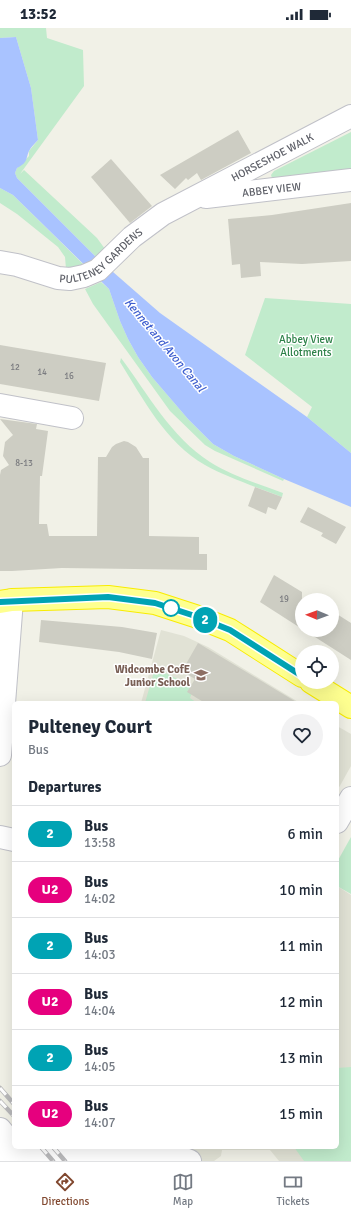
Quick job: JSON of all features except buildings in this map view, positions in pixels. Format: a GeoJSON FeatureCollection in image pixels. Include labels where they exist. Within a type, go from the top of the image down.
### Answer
{"type":"FeatureCollection","features":[{"type":"Feature","properties":{"kind":"highway"},"geometry":{"type":"LineString","coordinates":[[6,601],[108,597],[155,603],[195,616],[230,630],[295,672]]}},
{"type":"Feature","properties":{"kind":"highway"},"geometry":{"type":"LineString","coordinates":[[322,689],[351,707]]}},
{"type":"Feature","properties":{"kind":"street","name":"HORSESHOE WALK"},"geometry":{"type":"LineString","coordinates":[[193,199],[351,116]]}},
{"type":"Feature","properties":{"kind":"street","name":"ABBEY VIEW"},"geometry":{"type":"LineString","coordinates":[[193,199],[351,180]]}},
{"type":"Feature","properties":{"kind":"street","name":"PULTENEY GARDENS"},"geometry":{"type":"LineString","coordinates":[[0,262],[17,265],[58,278],[70,279],[84,276],[98,270],[132,237],[163,214],[193,199]]}},
{"type":"Feature","properties":{"kind":"street"},"geometry":{"type":"LineString","coordinates":[[0,406],[72,418]]}},
{"type":"Feature","properties":{"kind":"street"},"geometry":{"type":"LineString","coordinates":[[0,755],[6,601]]}},
{"type":"Feature","properties":{"kind":"street"},"geometry":{"type":"LineString","coordinates":[[339,819],[351,798]]}},
{"type":"Feature","properties":{"kind":"street"},"geometry":{"type":"LineString","coordinates":[[0,837],[12,840]]}},
{"type":"Feature","properties":{"kind":"street"},"geometry":{"type":"LineString","coordinates":[[0,1129],[12,1149],[135,1152],[177,1156],[190,1161]]}},
{"type":"Feature","properties":{"kind":"shaded area","name":"Widcombe CofE Junior School"},"geometry":{"type":"Polygon","coordinates":[[[161,630],[184,636],[208,647],[297,701],[142,701],[161,630]]]}},
{"type":"Feature","properties":{"kind":"shaded area"},"geometry":{"type":"Polygon","coordinates":[[[339,727],[351,734],[351,766],[339,787],[339,727]]]}},
{"type":"Feature","properties":{"kind":"shaded area"},"geometry":{"type":"Polygon","coordinates":[[[339,887],[351,895],[351,1161],[279,1161],[270,1150],[222,1150],[221,1156],[214,1161],[202,1161],[192,1149],[339,1149],[339,887]]]}},
{"type":"Feature","properties":{"kind":"green space"},"geometry":{"type":"Polygon","coordinates":[[[0,28],[46,28],[47,38],[83,50],[84,86],[20,174],[24,170],[97,238],[105,249],[97,258],[17,178],[15,173],[17,168],[29,156],[29,151],[38,140],[31,88],[16,37],[0,38],[0,28]]]}},
{"type":"Feature","properties":{"kind":"green space"},"geometry":{"type":"Polygon","coordinates":[[[351,132],[351,170],[275,180],[272,178],[271,175],[274,171],[351,132]]]}},
{"type":"Feature","properties":{"kind":"green space"},"geometry":{"type":"Polygon","coordinates":[[[0,188],[13,195],[86,267],[66,269],[65,257],[58,247],[17,214],[0,203],[0,188]]]}},
{"type":"Feature","properties":{"kind":"green space"},"geometry":{"type":"Polygon","coordinates":[[[101,282],[109,289],[120,321],[138,357],[152,377],[188,419],[213,444],[234,456],[284,479],[283,481],[215,451],[205,445],[170,411],[93,304],[85,289],[101,282]]]}},
{"type":"Feature","properties":{"kind":"green space","name":"Abbey View Allotments"},"geometry":{"type":"Polygon","coordinates":[[[265,298],[351,304],[351,453],[307,417],[312,407],[245,355],[265,298]]]}},
{"type":"Feature","properties":{"kind":"green space"},"geometry":{"type":"Polygon","coordinates":[[[121,358],[172,428],[196,452],[218,467],[283,493],[282,497],[223,474],[205,465],[178,445],[156,419],[120,362],[121,358]]]}},
{"type":"Feature","properties":{"kind":"green space"},"geometry":{"type":"Polygon","coordinates":[[[155,668],[194,687],[190,698],[194,701],[146,701],[155,668]]]}},
{"type":"Feature","properties":{"kind":"green space"},"geometry":{"type":"Polygon","coordinates":[[[351,837],[351,894],[339,887],[339,858],[351,837]]]}},
{"type":"Feature","properties":{"kind":"green space"},"geometry":{"type":"Polygon","coordinates":[[[351,1067],[351,1161],[304,1161],[295,1149],[339,1149],[339,1068],[351,1067]]]}},
{"type":"Feature","properties":{"kind":"water","name":"Kennet and Avon Canal"},"geometry":{"type":"Polygon","coordinates":[[[16,37],[31,88],[38,140],[30,150],[25,163],[17,168],[15,173],[17,178],[97,258],[160,313],[307,417],[351,453],[351,507],[284,479],[234,456],[213,444],[188,419],[152,377],[138,357],[120,321],[109,289],[13,195],[0,188],[0,38],[16,37]]]}},
{"type":"Feature","properties":{"kind":"railway"},"geometry":{"type":"LineString","coordinates":[[0,1088],[12,1102]]}},
{"type":"Feature","properties":{"kind":"railway"},"geometry":{"type":"LineString","coordinates":[[0,1101],[12,1114]]}},
{"type":"Feature","properties":{"kind":"railway"},"geometry":{"type":"LineString","coordinates":[[43,1149],[53,1161]]}},
{"type":"Feature","properties":{"kind":"railway"},"geometry":{"type":"LineString","coordinates":[[55,1149],[65,1161]]}},
{"type":"Feature","properties":{"kind":"bus line","name":"2"},"geometry":{"type":"LineString","coordinates":[[0,602],[12,600],[108,597],[155,603],[195,616],[230,630],[295,672]]}},
{"type":"Feature","properties":{"kind":"place","name":"Widcombe CofE Junior School"},"geometry":{"type":"Point","coordinates":[201,675]}}]}
